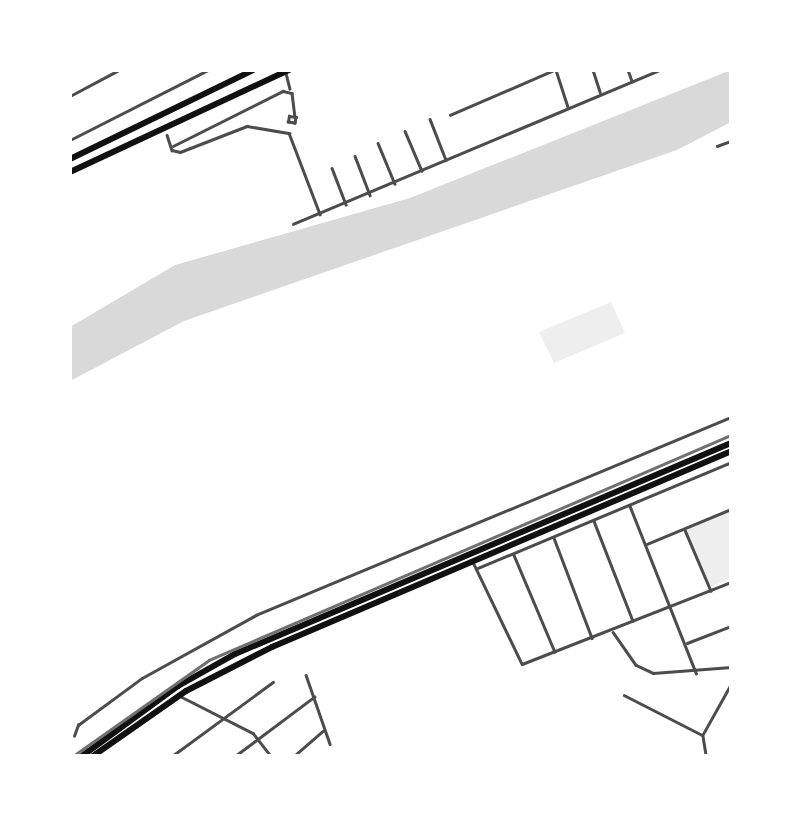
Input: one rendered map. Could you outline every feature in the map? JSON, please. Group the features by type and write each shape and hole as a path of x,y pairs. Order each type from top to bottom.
{"highway":[{"path":"70,159 252,70"},
{"path":"70,172 287,71"},
{"path":"82,756 178,686 235,654 509,546 731,447"},
{"path":"93,756 179,695 299,635 475,565 509,546"}],"street":[{"path":"70,96 120,70"},
{"path":"182,70 187,80"},
{"path":"70,140 208,70"},
{"path":"450,115 555,70 568,106"},
{"path":"593,70 600,93"},
{"path":"628,70 632,81"},
{"path":"293,224 370,196 568,106 660,70"},
{"path":"287,71 295,116"},
{"path":"172,147 290,92"},
{"path":"430,119 446,162"},
{"path":"167,135 172,147 180,152 246,126 289,132 320,215"},
{"path":"405,131 422,173"},
{"path":"717,146 731,140"},
{"path":"378,143 395,185"},
{"path":"355,156 370,196"},
{"path":"332,168 346,206"},
{"path":"74,736 78,725 142,678 256,615 730,417"},
{"path":"555,652 509,546 553,536 731,462"},
{"path":"630,504 696,673"},
{"path":"646,544 731,509"},
{"path":"594,520 634,622"},
{"path":"684,528 711,591"},
{"path":"553,536 592,638"},
{"path":"475,565 518,662 526,664 731,582"},
{"path":"686,644 731,626"},
{"path":"613,631 645,670 696,673 731,667"},
{"path":"306,676 330,744"},
{"path":"172,756 274,682"},
{"path":"706,756 702,735 731,684"},
{"path":"179,695 258,739 271,756"},
{"path":"624,695 702,735"},
{"path":"235,756 314,697"},
{"path":"294,756 326,730"}],"shaded area":[{"path":"731,70 731,122 677,150 184,321 70,381 70,327 175,265 410,198"},
{"path":"611,302 625,333 554,363 539,332"},
{"path":"731,510 731,578 711,587 686,529"}],"railway":[{"path":"73,756 209,660 731,435"}]}
